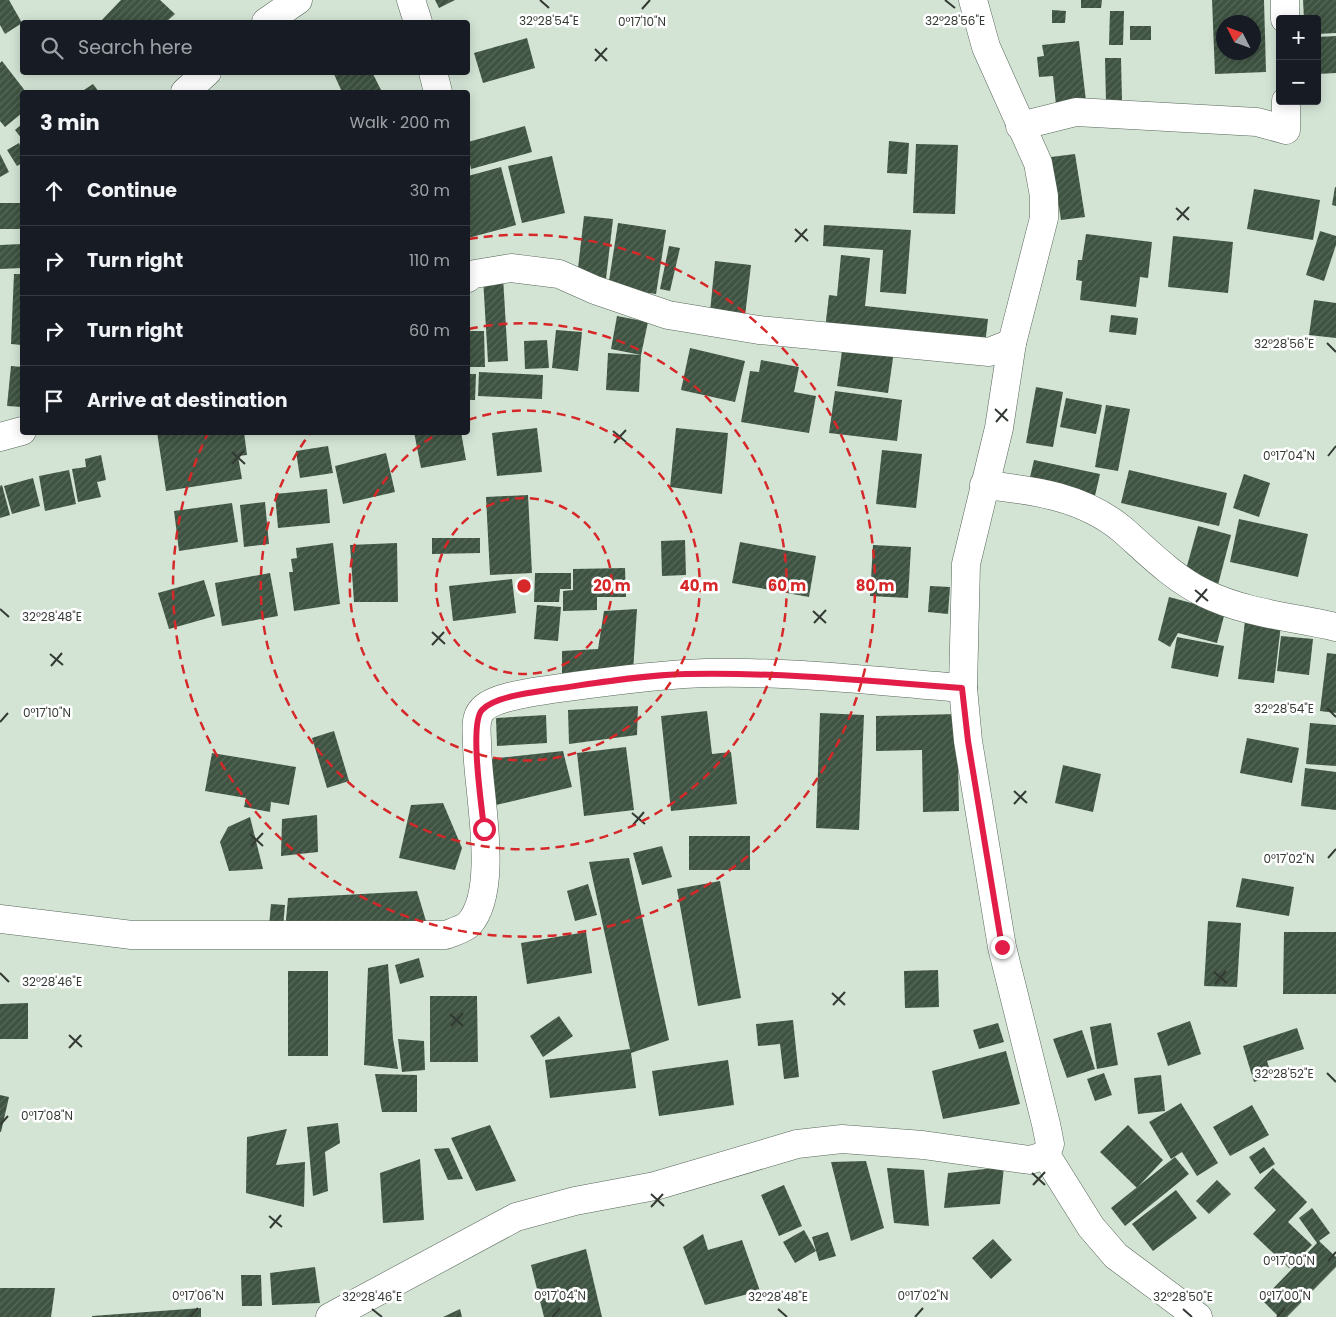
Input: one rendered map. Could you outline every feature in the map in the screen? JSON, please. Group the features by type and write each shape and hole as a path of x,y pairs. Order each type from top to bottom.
{"street":[{"path":"269,20 298,0"},
{"path":"411,0 417,20"},
{"path":"973,0 986,47 1038,163 1044,196 1044,218 1012,343 999,428 966,564 962,688 968,741 1002,947 1046,1124 1050,1144 1046,1155"},
{"path":"1285,0 1285,15"},
{"path":"187,90 204,75"},
{"path":"434,75 438,90"},
{"path":"1020,126 1076,112 1257,122 1286,130 1286,105"},
{"path":"470,275 511,268 559,274 595,290 668,315 759,330 989,352 1012,343"},
{"path":"0,437 20,432"},
{"path":"984,485 1028,489 1072,501 1097,512 1122,529 1177,578 1205,593 1241,608 1336,626"},
{"path":"0,919 132,935 446,935 468,926 477,914 482,899 484,829 477,756 477,718 482,709 496,702 527,693 684,674 770,674 962,688"},
{"path":"330,1317 516,1216 575,1201 655,1186 797,1144 842,1139 923,1145 1030,1160 1046,1155"},
{"path":"1046,1155 1091,1226 1116,1256 1198,1317"}],"building":[{"path":"0,0 9,0 20,20 20,24 5,34 0,25"},
{"path":"121,0 160,0 175,14 168,20 102,20"},
{"path":"435,0 455,0 439,8"},
{"path":"1081,0 1102,0 1101,8 1081,8"},
{"path":"1212,0 1264,0 1266,72 1215,74"},
{"path":"1303,0 1336,0 1336,33 1321,34 1321,15 1304,15"},
{"path":"1052,10 1066,11 1065,23 1052,23"},
{"path":"1110,11 1124,11 1123,45 1109,45"},
{"path":"1130,26 1151,26 1151,40 1130,40"},
{"path":"1336,36 1336,73 1321,74 1321,37"},
{"path":"527,38 535,68 483,83 474,53"},
{"path":"1079,41 1086,101 1056,105 1053,76 1039,77 1037,57 1044,56 1042,45"},
{"path":"1105,58 1121,58 1122,101 1106,102"},
{"path":"2,61 24,90 20,90 20,115 5,127 0,121 0,63"},
{"path":"334,75 374,75 381,90 341,90"},
{"path":"93,84 98,90 84,90"},
{"path":"20,126 20,136 15,130"},
{"path":"525,126 532,152 471,169 470,141"},
{"path":"889,141 909,143 907,174 887,173"},
{"path":"19,143 20,164 17,166 7,150"},
{"path":"916,144 958,145 955,214 913,213"},
{"path":"0,154 9,172 0,177"},
{"path":"1075,154 1085,217 1061,220 1051,157"},
{"path":"552,156 565,213 522,223 508,166"},
{"path":"501,167 516,225 470,237 470,175"},
{"path":"1336,187 1336,206 1332,205"},
{"path":"1254,189 1320,200 1313,240 1247,229"},
{"path":"0,203 20,203 20,229 0,229"},
{"path":"584,216 613,219 606,279 577,277"},
{"path":"618,223 666,230 656,294 608,287"},
{"path":"824,225 911,230 906,294 880,292 883,250 823,246"},
{"path":"1320,231 1336,236 1336,245 1324,281 1306,275"},
{"path":"1086,234 1152,242 1148,278 1140,277 1136,307 1080,300 1082,281 1076,280 1078,260 1082,260"},
{"path":"1173,236 1233,242 1228,293 1168,287"},
{"path":"20,244 20,268 0,269 0,245"},
{"path":"669,246 680,248 670,291 660,289"},
{"path":"841,255 870,258 865,306 988,319 985,345 825,329 829,295 837,296"},
{"path":"715,261 751,265 745,316 710,312"},
{"path":"14,274 20,274 20,345 11,344"},
{"path":"503,277 508,361 488,362 483,278"},
{"path":"1314,300 1336,303 1336,338 1309,335"},
{"path":"1111,315 1138,318 1136,335 1109,332"},
{"path":"617,316 648,322 641,355 611,349"},
{"path":"556,330 582,332 578,371 552,368"},
{"path":"470,331 484,331 485,367 470,367"},
{"path":"547,340 549,368 525,369 524,341"},
{"path":"843,344 894,351 888,393 837,386"},
{"path":"690,348 745,361 735,402 681,390"},
{"path":"608,353 641,355 639,392 606,390"},
{"path":"761,360 799,367 794,392 816,396 809,433 741,422 750,371 759,372"},
{"path":"11,366 20,367 20,407 7,406"},
{"path":"479,372 543,375 542,399 478,396"},
{"path":"470,374 476,374 475,400 470,400"},
{"path":"1036,387 1063,392 1053,447 1026,443"},
{"path":"835,391 902,400 897,441 829,433"},
{"path":"1066,398 1102,405 1096,434 1060,427"},
{"path":"1106,405 1130,409 1118,471 1095,467"},
{"path":"537,428 542,472 497,476 492,433"},
{"path":"676,428 728,433 722,494 670,487"},
{"path":"157,435 244,435 247,455 238,456 242,479 166,491"},
{"path":"415,435 462,435 466,460 421,468"},
{"path":"328,446 333,473 300,478 296,451"},
{"path":"882,450 922,454 916,508 876,504"},
{"path":"386,453 395,492 343,504 335,466"},
{"path":"101,455 106,480 97,482 101,497 78,502 72,469 86,467 85,459"},
{"path":"1034,460 1100,474 1094,500 1028,486"},
{"path":"69,470 76,504 45,511 39,476"},
{"path":"1129,470 1227,493 1219,526 1121,503"},
{"path":"1244,474 1270,483 1259,517 1233,508"},
{"path":"33,478 40,506 12,514 4,486"},
{"path":"2,485 10,515 0,518 0,486"},
{"path":"327,489 330,523 278,528 275,494"},
{"path":"528,495 532,573 490,575 486,497"},
{"path":"265,502 269,544 244,547 240,505"},
{"path":"232,503 238,542 179,551 174,511"},
{"path":"1239,519 1308,534 1298,577 1230,562"},
{"path":"1198,526 1231,535 1218,585 1184,577"},
{"path":"432,538 480,538 480,553 432,554"},
{"path":"685,540 686,575 662,576 661,541"},
{"path":"740,542 816,556 809,597 732,583"},
{"path":"333,543 340,604 294,611 289,572 293,572 291,559 297,558 296,548"},
{"path":"397,543 398,602 354,602 350,545"},
{"path":"873,545 911,547 908,598 870,596"},
{"path":"625,568 626,597 597,597 597,610 563,611 563,591 573,590 573,569"},
{"path":"270,573 278,616 222,626 215,583"},
{"path":"535,573 571,573 571,589 560,589 559,602 534,602"},
{"path":"512,579 516,613 453,621 449,586"},
{"path":"204,580 215,616 169,629 158,593"},
{"path":"930,586 950,587 948,614 928,612"},
{"path":"1169,597 1225,612 1217,643 1178,633 1170,647 1158,640"},
{"path":"537,605 561,607 558,641 534,639"},
{"path":"637,609 633,672 562,677 562,651 598,649 604,611"},
{"path":"1245,621 1281,625 1274,683 1238,679"},
{"path":"1281,636 1313,639 1309,675 1277,671"},
{"path":"1177,637 1224,646 1218,677 1171,668"},
{"path":"1327,653 1336,654 1336,713 1320,711"},
{"path":"638,706 637,735 569,744 568,710"},
{"path":"707,711 712,754 731,752 737,804 671,811 661,716"},
{"path":"820,713 864,715 859,830 816,828"},
{"path":"957,714 959,811 923,812 922,750 876,751 876,716"},
{"path":"546,715 547,743 497,746 496,718"},
{"path":"1310,723 1336,725 1336,766 1306,764"},
{"path":"334,731 349,781 327,788 312,738"},
{"path":"1247,738 1299,748 1292,783 1240,773"},
{"path":"626,747 634,810 584,816 577,753"},
{"path":"563,751 572,787 496,805 489,759"},
{"path":"212,753 296,767 289,805 271,802 270,812 244,807 246,798 205,791"},
{"path":"1063,765 1101,774 1093,812 1055,803"},
{"path":"1305,768 1336,772 1336,810 1301,806"},
{"path":"443,803 462,848 455,870 399,858 411,805"},
{"path":"317,815 318,852 281,856 282,819"},
{"path":"250,817 263,869 229,871 220,842 228,827"},
{"path":"689,836 750,836 750,870 689,870"},
{"path":"662,846 672,877 642,885 633,853"},
{"path":"629,858 669,1040 631,1053 636,1088 550,1098 545,1060 630,1049 589,862"},
{"path":"1242,878 1294,887 1289,916 1236,907"},
{"path":"720,881 741,998 698,1006 677,889"},
{"path":"588,884 597,915 575,921 567,891"},
{"path":"417,891 426,921 284,942 288,898"},
{"path":"271,904 285,905 282,938 268,937"},
{"path":"1208,921 1241,923 1237,987 1204,986"},
{"path":"586,932 592,973 527,984 521,943"},
{"path":"1284,932 1336,932 1336,994 1283,994"},
{"path":"419,958 424,977 400,984 395,965"},
{"path":"388,964 393,1039 398,1069 364,1065 368,968"},
{"path":"938,970 939,1007 905,1008 904,971"},
{"path":"288,971 328,971 328,1056 288,1056"},
{"path":"430,996 477,996 478,1062 430,1062"},
{"path":"28,1003 28,1039 0,1039 0,1004"},
{"path":"559,1016 573,1036 543,1057 530,1036"},
{"path":"793,1020 799,1077 784,1079 780,1044 758,1046 756,1024"},
{"path":"1190,1021 1201,1054 1168,1066 1157,1033"},
{"path":"998,1023 1004,1042 979,1049 973,1030"},
{"path":"1111,1023 1118,1065 1097,1069 1090,1027"},
{"path":"1297,1028 1304,1049 1267,1061 1272,1076 1254,1082 1243,1046"},
{"path":"1082,1030 1095,1069 1067,1078 1053,1039"},
{"path":"398,1039 424,1041 425,1070 402,1072"},
{"path":"1006,1051 1020,1104 943,1119 932,1071"},
{"path":"728,1060 734,1105 659,1116 652,1071"},
{"path":"1104,1073 1112,1095 1095,1101 1087,1079"},
{"path":"375,1074 417,1075 417,1112 382,1112"},
{"path":"1161,1075 1165,1111 1138,1114 1134,1078"},
{"path":"0,1095 9,1097 1,1132 0,1132"},
{"path":"1181,1103 1218,1163 1197,1176 1182,1152 1171,1159 1149,1122"},
{"path":"1252,1105 1269,1135 1230,1156 1213,1127"},
{"path":"338,1123 340,1143 325,1152 328,1191 313,1196 307,1127"},
{"path":"490,1125 516,1181 476,1191 451,1138"},
{"path":"1128,1125 1163,1160 1137,1188 1100,1152"},
{"path":"287,1129 276,1165 305,1162 304,1207 246,1193 247,1137"},
{"path":"1264,1147 1275,1164 1260,1174 1249,1157"},
{"path":"449,1148 463,1179 448,1180 434,1149"},
{"path":"1175,1157 1189,1174 1125,1226 1111,1208"},
{"path":"420,1159 424,1220 383,1223 380,1173"},
{"path":"866,1161 884,1228 851,1241 831,1162"},
{"path":"1004,1167 1000,1204 944,1208 948,1173"},
{"path":"887,1168 924,1170 929,1226 894,1223"},
{"path":"1273,1168 1307,1202 1288,1222 1312,1245 1289,1268 1253,1234 1276,1210 1254,1188"},
{"path":"1217,1180 1231,1194 1209,1214 1196,1201"},
{"path":"784,1185 802,1226 779,1236 761,1195"},
{"path":"1176,1190 1197,1218 1153,1251 1132,1224"},
{"path":"1312,1208 1330,1233 1319,1241 1336,1257 1336,1267 1287,1317 1279,1317 1262,1300 1317,1243 1299,1218"},
{"path":"804,1230 816,1251 795,1263 783,1242"},
{"path":"828,1232 836,1256 819,1261 812,1237"},
{"path":"703,1234 708,1250 742,1240 760,1291 705,1305 683,1247"},
{"path":"993,1239 1012,1260 991,1279 972,1258"},
{"path":"586,1249 602,1317 544,1317 531,1265"},
{"path":"315,1267 320,1303 272,1305 270,1273"},
{"path":"241,1275 261,1275 262,1306 242,1306"},
{"path":"0,1288 55,1288 51,1317 0,1317"},
{"path":"201,1308 201,1317 92,1317 92,1316"},
{"path":"460,1309 462,1317 443,1317"}],"route":[{"path":"484,829 477,756 477,718 482,709 496,702 527,693 684,674 770,674 962,688 968,741 1002,947"}]}
